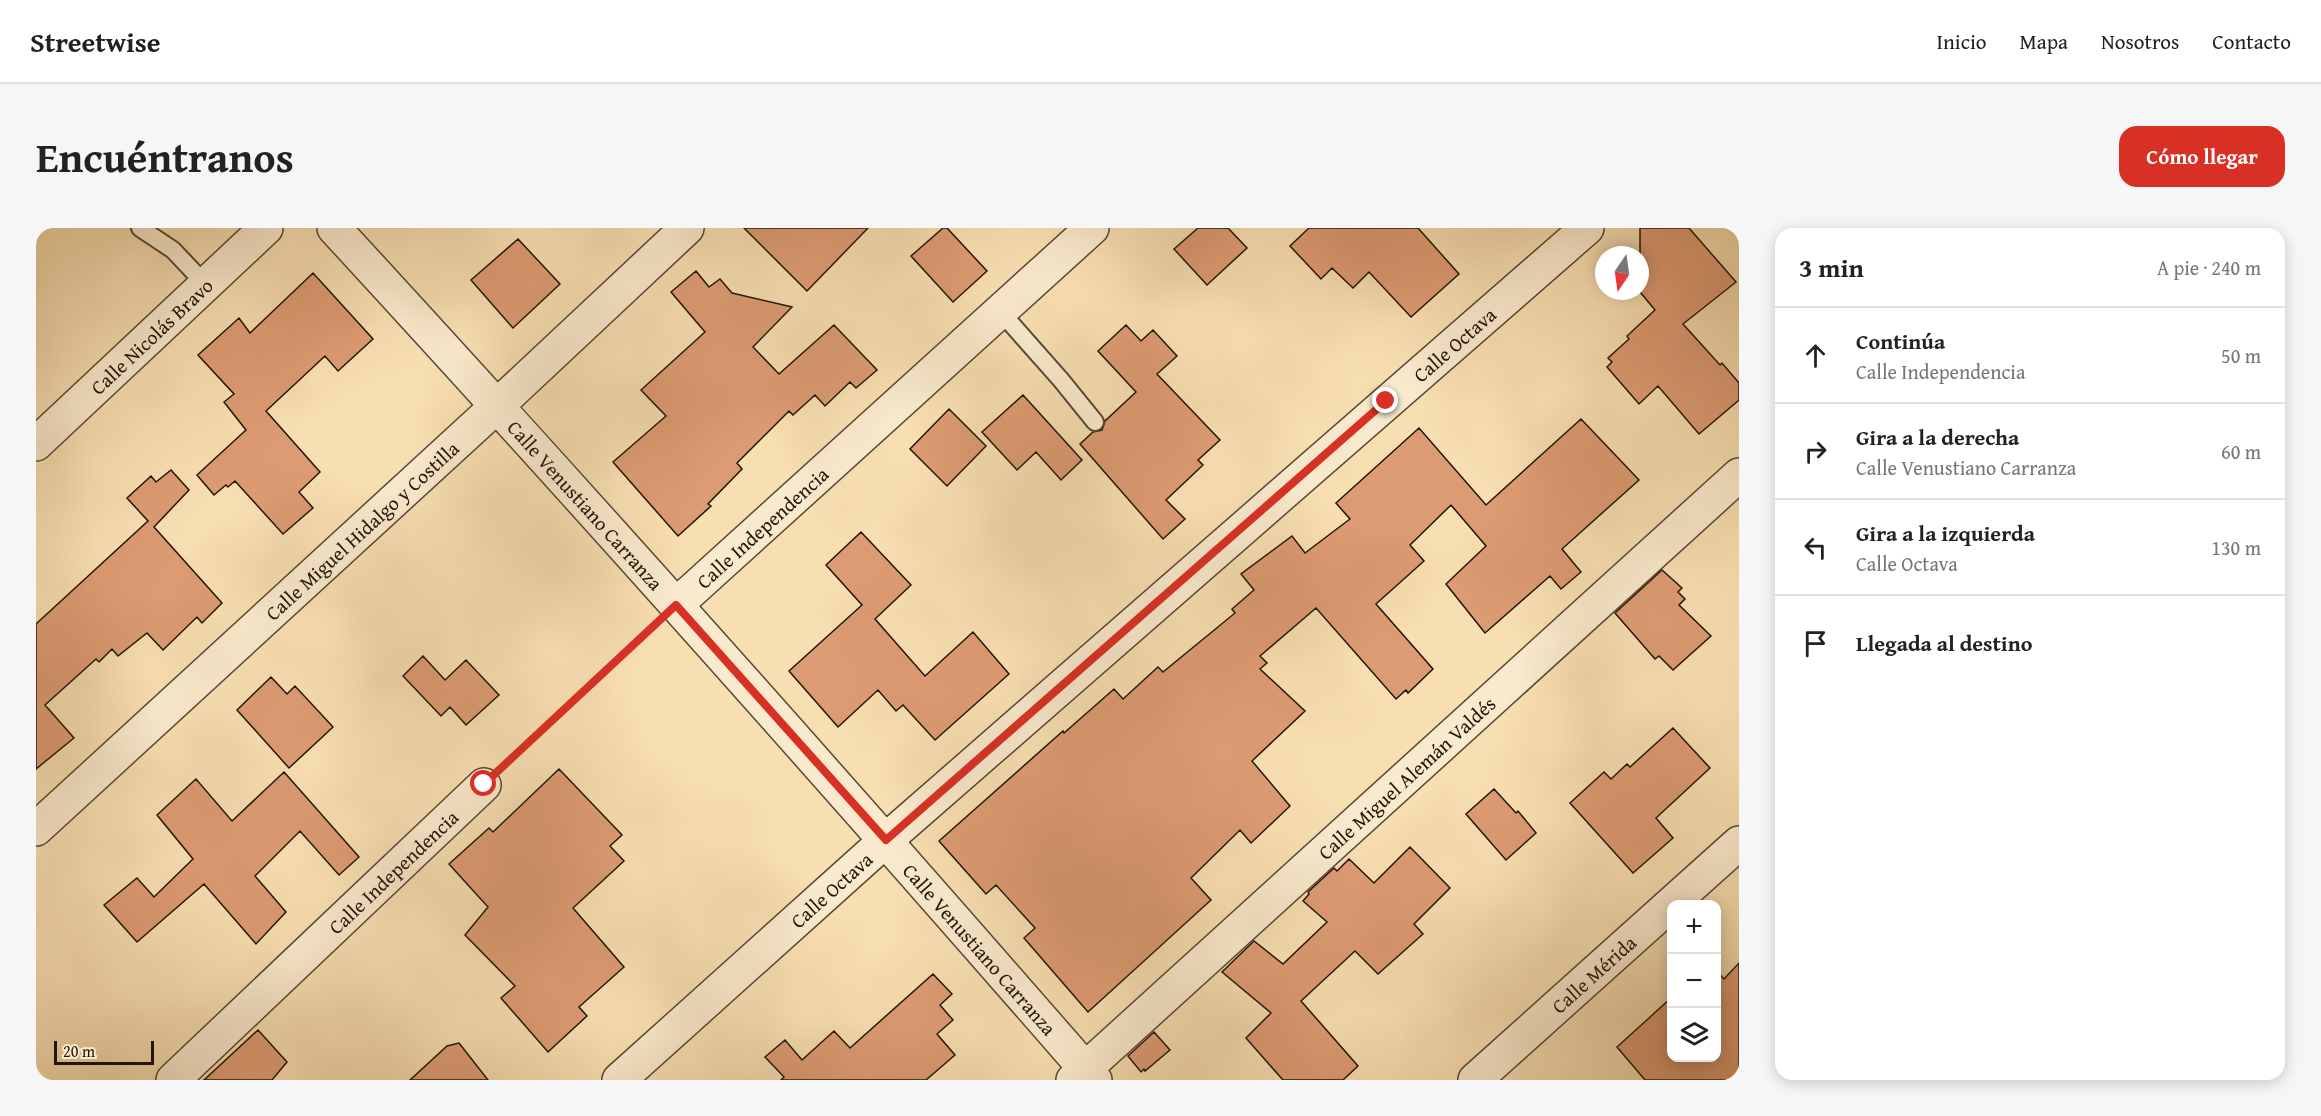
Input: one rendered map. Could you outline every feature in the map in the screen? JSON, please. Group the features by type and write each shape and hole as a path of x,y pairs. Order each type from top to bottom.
{"street":[{"name":"Calle Nicolás Bravo","path":"36,444 266,228"},
{"name":"Calle Venustiano Carranza","path":"334,228 498,405 886,840 1085,1076"},
{"name":"Calle Miguel Hidalgo y Costilla","path":"36,829 498,405 687,228"},
{"name":"Calle Independencia","path":"676,605 1092,228"},
{"name":"Calle Octava","path":"620,1080 886,840 1587,228"},
{"name":"Calle Miguel Alemán Valdés","path":"1085,1076 1739,475"},
{"name":"Calle Independencia","path":"173,1080 484,784"},
{"name":"Calle Mérida","path":"1475,1080 1739,843"}],"lane":[{"path":"140,228 173,250 206,285"},
{"path":"1000,312 1062,380 1095,423"}],"path":[{"path":"484,784 676,605"}],"building":[{"path":"744,228 868,228 807,291"},
{"path":"943,228 947,228 987,271 953,302 911,256"},
{"path":"1198,228 1228,228 1247,248 1207,285 1174,249"},
{"path":"1309,228 1418,228 1459,274 1411,317 1369,272 1353,288 1332,268 1321,279 1290,246"},
{"path":"1640,228 1689,228 1736,282 1683,324 1739,383 1739,400 1699,434 1658,386 1639,404 1607,367 1612,362 1608,358 1629,339 1627,336 1655,310 1647,300 1649,300 1649,246 1640,246"},
{"path":"518,239 560,284 513,328 471,280"},
{"path":"696,271 709,287 720,279 732,293 792,307 753,347 779,374 834,325 877,370 856,388 850,382 825,406 815,395 793,415 789,411 737,463 742,469 708,504 711,506 678,536 613,462 666,416 641,390 705,332 671,292"},
{"path":"313,273 373,339 338,371 325,356 266,411 320,472 299,492 313,508 283,534 235,481 214,495 197,475 246,430 224,402 234,394 198,355 239,318 250,333"},
{"path":"1126,325 1141,341 1153,330 1177,356 1157,374 1220,440 1198,460 1203,465 1166,500 1185,519 1163,539 1080,444 1093,432 1102,430 1105,421 1136,392 1098,351"},
{"path":"1023,395 1082,460 1061,480 1036,452 1017,470 982,432"},
{"path":"949,409 986,446 947,486 910,449"},
{"path":"1581,419 1639,480 1562,549 1581,572 1561,589 1550,576 1485,633 1446,584 1486,546 1451,505 1410,545 1424,561 1376,604 1433,669 1408,693 1406,690 1396,699 1316,608 1260,656 1267,663 1260,669 1305,711 1252,761 1290,806 1251,843 1240,830 1191,878 1211,900 1088,1012 1024,938 1035,928 996,885 986,894 939,841 1114,689 1123,699 1158,667 1163,672 1235,613 1232,609 1254,590 1241,574 1292,536 1305,553 1350,519 1336,503 1419,428 1486,505"},
{"path":"171,470 189,490 154,527 222,603 202,623 197,617 163,650 147,633 118,656 112,649 99,662 96,659 45,705 74,738 36,769 36,624 148,521 127,498 151,476 156,482"},
{"path":"861,532 911,585 875,619 925,676 973,632 1009,674 935,740 903,705 896,711 878,690 838,727 789,671 862,605 826,565"},
{"path":"1662,570 1682,588 1678,592 1685,599 1679,605 1711,636 1673,670 1659,656 1655,659 1615,613"},
{"path":"423,656 445,680 466,660 499,695 466,725 450,707 441,716 403,676"},
{"path":"271,677 287,694 295,686 333,727 289,768 237,710"},
{"path":"1673,728 1710,768 1656,818 1673,838 1633,873 1570,803 1604,772 1611,779 1627,764 1630,767"},
{"path":"559,769 622,835 610,846 624,861 573,908 624,967 579,1007 587,1016 548,1052 501,998 515,986 465,935 488,907 449,864 489,828 493,832"},
{"path":"284,772 359,857 339,875 300,831 255,876 286,912 256,944 204,884 137,942 104,905 137,878 154,897 193,859 157,815 196,779 232,821"},
{"path":"1494,789 1516,813 1518,811 1536,833 1506,860 1466,814"},
{"path":"1410,847 1450,888 1414,924 1423,934 1378,974 1355,951 1301,1001 1358,1066 1343,1080 1283,1080 1246,1038 1271,1013 1222,972 1254,941 1283,964 1327,922 1303,901 1309,894 1308,892 1334,868 1337,871 1349,859 1374,883"},
{"path":"1739,963 1739,1080 1645,1080 1617,1047 1667,1002 1667,1062 1721,1062 1721,976 1724,979"},
{"path":"933,974 952,994 940,1005 953,1020 937,1034 955,1055 926,1080 781,1080 784,1077 765,1057 785,1040 802,1060 834,1031 850,1048"},
{"path":"258,1030 287,1062 272,1080 204,1080"},
{"path":"1154,1032 1170,1050 1141,1072 1128,1056"},
{"path":"459,1043 488,1080 410,1080 447,1046"}],"route":[{"path":"484,784 676,605 886,840 1386,401"}]}
